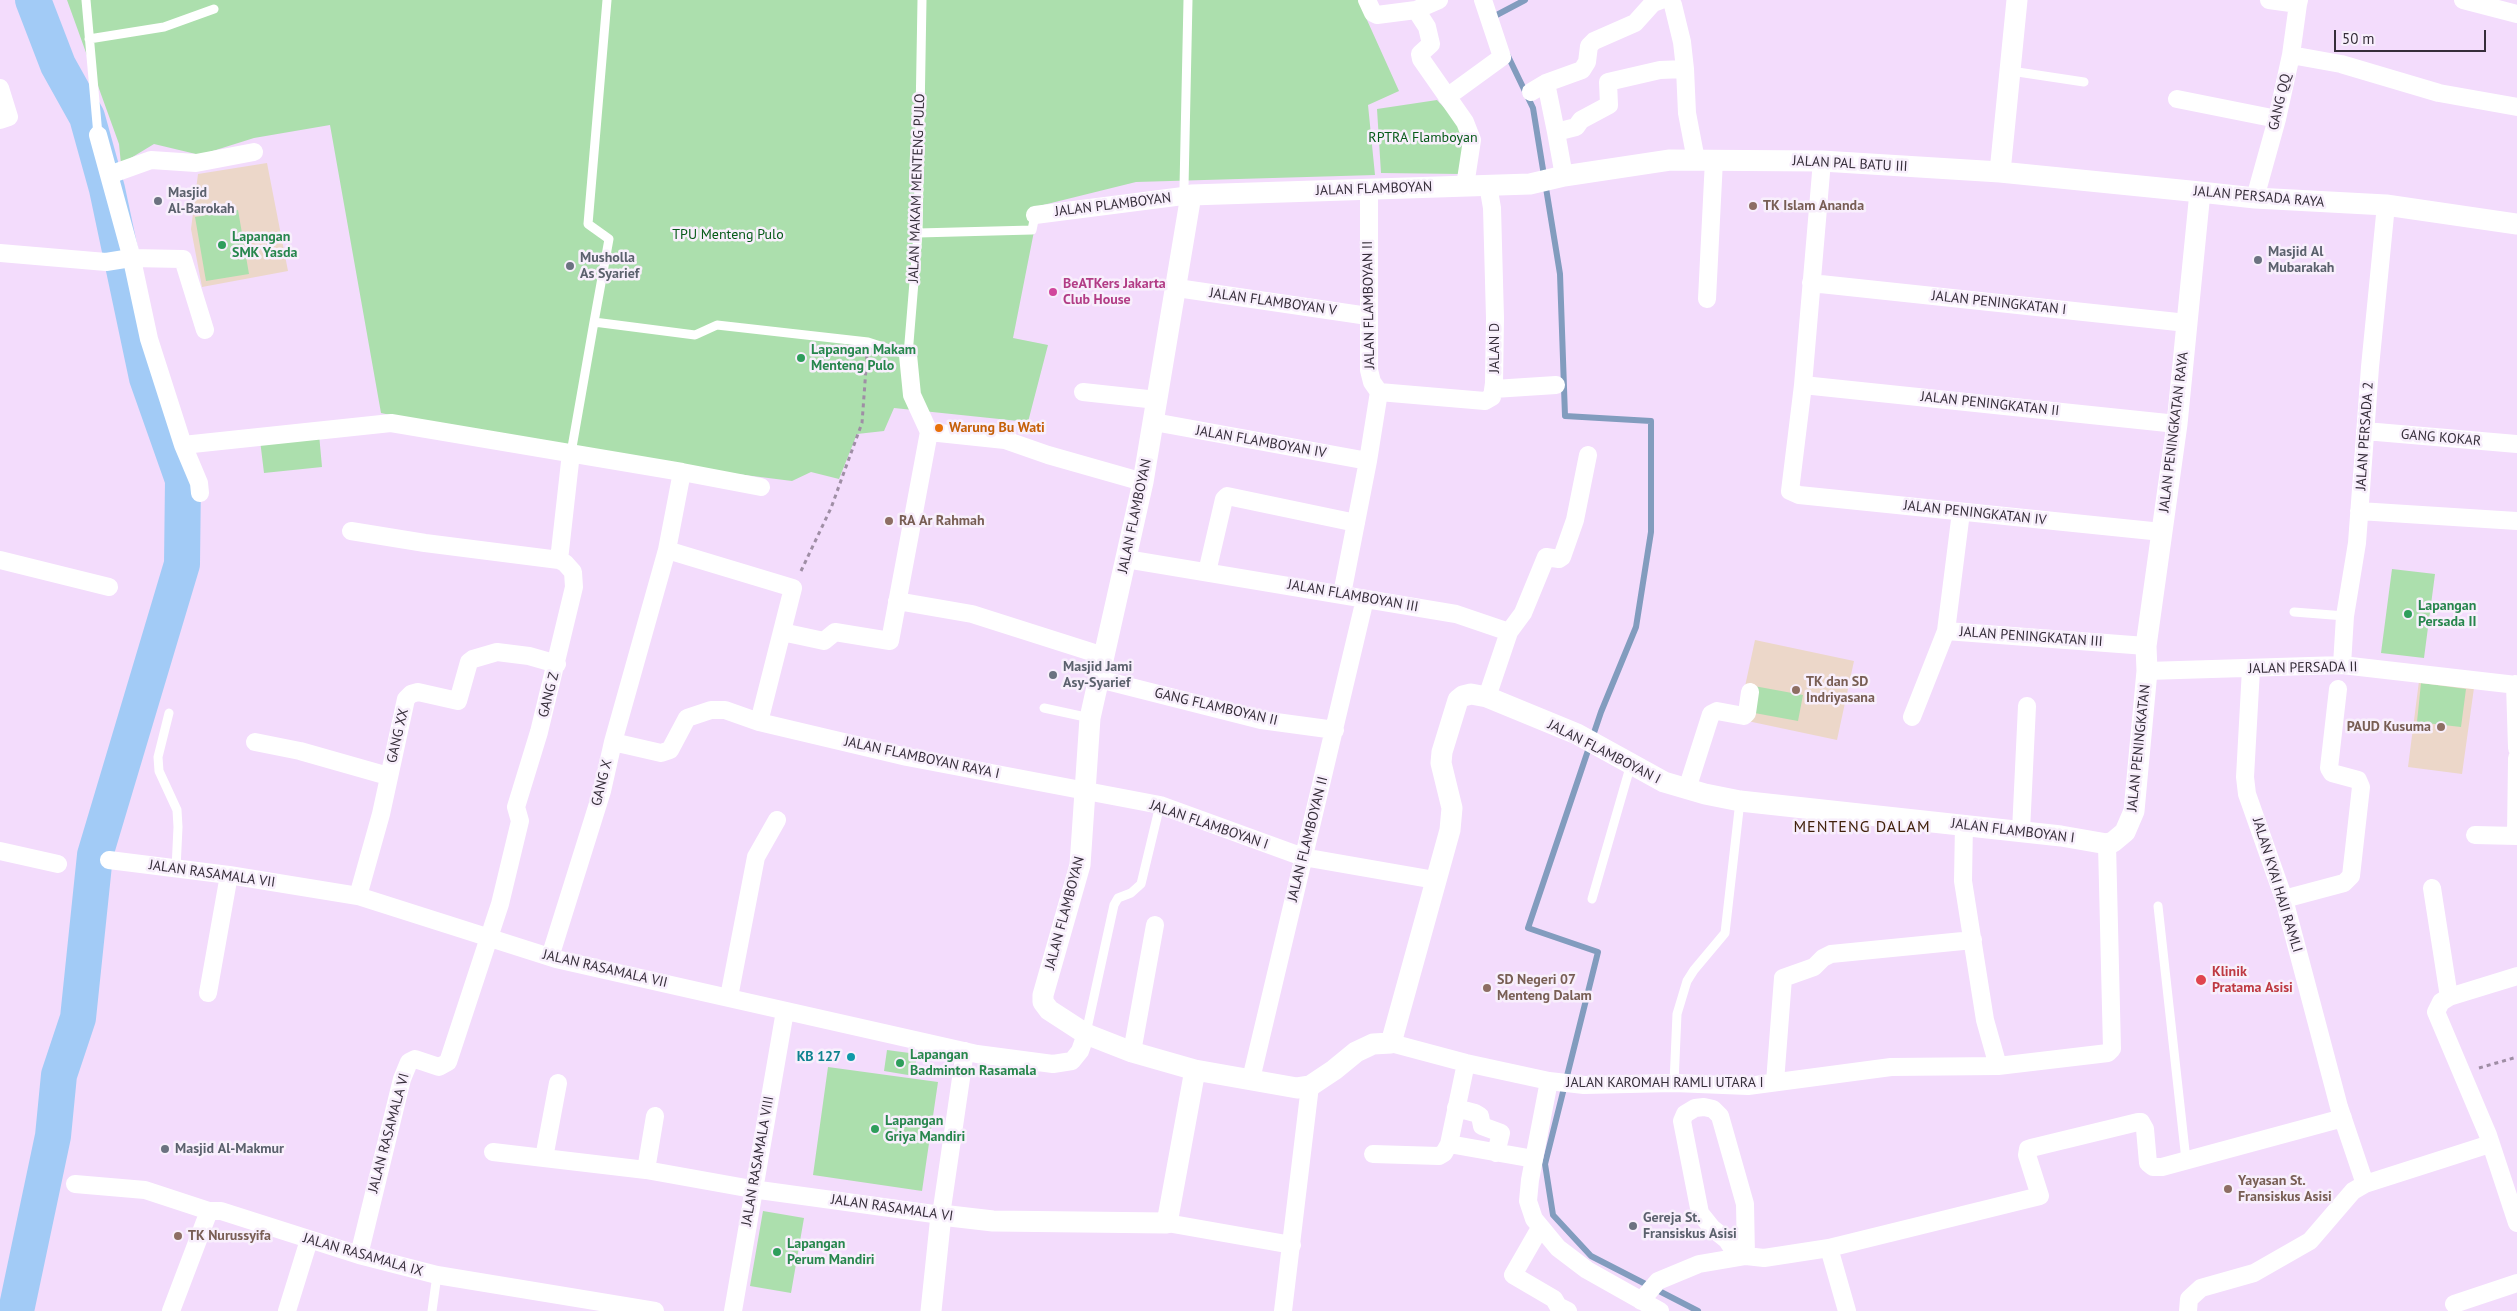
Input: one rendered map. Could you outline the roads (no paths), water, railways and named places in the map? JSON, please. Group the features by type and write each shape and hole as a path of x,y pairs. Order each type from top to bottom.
{"street":[{"path":"1367,0 1373,14 1416,10 1439,0"},
{"path":"1447,97 1502,57 1483,0"},
{"path":"1558,177 1556,132 1539,87 1582,70 1587,62 1589,46 1594,41 1635,23 1653,3 1661,0"},
{"path":"1670,0 1673,5 1682,42 1687,113 1705,160 1711,250 1707,299"},
{"path":"2000,172 2017,0"},
{"path":"2269,0 2299,2"},
{"path":"2463,0 2517,14"},
{"name":"GANG QQ","path":"2255,198 2277,119 2291,56 2299,2"},
{"path":"1416,10 1427,27 1431,44 1420,54 1421,59 1465,122 1472,140 1465,186"},
{"path":"2291,56 2341,64 2440,93 2517,107"},
{"path":"1556,132 1576,127 1581,120 1609,106 1608,82 1660,70 1685,69"},
{"path":"0,88 9,117 0,120"},
{"path":"2177,98 2277,119"},
{"path":"98,135 148,339 183,445 200,483 200,493"},
{"path":"109,175 151,160 196,163 254,152"},
{"name":"JALAN PAL BATU III","path":"1530,184 1558,177 1670,160 1822,161 2000,172"},
{"path":"1803,385 1822,161"},
{"name":"JALAN PERSADA RAYA","path":"2000,172 2255,198 2386,206 2517,224"},
{"name":"JALAN FLAMBOYAN","path":"1194,1070 1132,1052 1086,1034 1049,1010 1043,1002 1043,995 1080,865 1090,718 1143,482 1177,288 1191,194 1530,184"},
{"name":"JALAN D","path":"1379,392 1485,401 1492,397 1494,389 1494,300 1492,208 1488,185"},
{"name":"JALAN FLAMBOYAN II","path":"1369,189 1369,370 1372,382 1379,392"},
{"name":"JALAN PENINGKATAN RAYA","path":"2147,671 2146,646 2177,424 2200,192"},
{"name":"JALAN PLAMBOYAN","path":"1035,214 1191,194"},
{"name":"JALAN PERSADA 2","path":"2342,665 2345,616 2357,543 2365,431 2386,206"},
{"path":"0,253 106,262 129,259 183,260 205,330"},
{"name":"JALAN PENINGKATAN I","path":"1811,283 2187,323"},
{"name":"JALAN FLAMBOYAN V","path":"1177,288 1368,316"},
{"name":"JALAN MAKAM MENTENG PULO","path":"908,355 912,396 929,432"},
{"path":"1494,389 1556,385"},
{"name":"JALAN PENINGKATAN II","path":"1803,385 2177,424"},
{"name":"JALAN PENINGKATAN IV","path":"1803,385 1790,490 1799,495 2162,532"},
{"path":"1084,392 1157,400"},
{"path":"1342,594 1368,461 1379,392"},
{"name":"JALAN FLAMBOYAN IV","path":"1154,422 1368,461"},
{"path":"183,445 391,423 761,487"},
{"name":"GANG KOKAR","path":"2365,431 2517,444"},
{"path":"782,632 824,641 835,632 890,641 929,432 1005,440 1048,455 1143,482"},
{"path":"351,531 425,543 558,560 571,453"},
{"path":"1487,697 1509,632 1523,613 1546,556 1562,558 1575,520 1588,455"},
{"path":"613,742 667,550 682,472"},
{"path":"1207,572 1224,499 1228,496 1356,523"},
{"path":"2359,511 2517,521"},
{"name":"JALAN PENINGKATAN III","path":"1961,512 1946,630 2146,646"},
{"path":"667,550 793,588 759,722"},
{"name":"JALAN FLAMBOYAN III","path":"1126,559 1456,614 1509,632"},
{"path":"0,560 109,587"},
{"name":"GANG Z","path":"490,939 520,821 516,807 540,732 575,580 568,566 558,560"},
{"name":"JALAN FLAMBOYAN II","path":"1251,1079 1366,599"},
{"path":"896,602 972,614 1104,656"},
{"path":"1912,716 1946,630"},
{"name":"GANG XX","path":"358,896 381,814 406,699 411,694 418,692 458,701 469,662 472,659 497,652 529,656 557,664"},
{"name":"JALAN PERSADA II","path":"2147,671 2342,665 2516,684"},
{"name":"JALAN KYAI HAJI RAMLI","path":"2251,668 2246,785 2284,899 2343,1118 2365,1184"},
{"name":"JALAN PENINGKATAN","path":"2107,844 2125,832 2134,811 2147,671"},
{"name":"GANG FLAMBOYAN II","path":"1099,679 1261,720 1335,730"},
{"path":"2516,684 2517,748"},
{"path":"2284,899 2344,883 2351,876 2361,787 2358,780 2332,773 2330,768 2338,689"},
{"path":"1687,789 1711,714 1717,711 1744,716 1747,713 1750,692"},
{"name":"JALAN FLAMBOYAN I","path":"1391,1043 1450,830 1452,808 1441,763 1442,752 1458,700 1462,696 1471,694 1487,697 1585,740 1664,782 1687,789 1740,801 1964,824 2107,844"},
{"path":"2021,831 2027,706"},
{"name":"GANG X","path":"550,957 602,791 613,742 661,753 670,750 685,720 711,710 725,710 759,722"},
{"name":"JALAN FLAMBOYAN RAYA I","path":"759,722 908,757 1085,792"},
{"path":"255,742 300,751 388,776"},
{"path":"2475,836 2517,836 2517,758"},
{"name":"JALAN FLAMBOYAN I","path":"1085,792 1160,805 1303,857 1435,880"},
{"path":"729,997 756,857 777,820"},
{"path":"1964,824 1962,881 1985,1020 1998,1066"},
{"name":"JALAN KAROMAH RAMLI UTARA I","path":"1554,1082 1584,1085 1674,1083 1748,1086 1891,1068 1998,1066 2108,1053 2112,1051 2107,844"},
{"path":"0,850 58,864"},
{"name":"JALAN RASAMALA VII","path":"109,860 229,875 358,896 550,957 965,1051 1053,1064 1072,1061 1080,1051 1086,1034"},
{"path":"208,993 229,875"},
{"path":"2432,888 2449,997"},
{"path":"1132,1052 1156,925"},
{"name":"JALAN RASAMALA VI","path":"359,1255 385,1140 402,1079 409,1062 414,1059 439,1067 448,1062 490,939"},
{"path":"1775,1082 1782,978 1814,967 1823,958 1831,954 1973,940"},
{"path":"2517,976 2449,997 2441,1002 2436,1012 2490,1144 2517,1223"},
{"name":"JALAN RASAMALA VIII","path":"733,1311 752,1188 784,1011"},
{"path":"1167,1223 1194,1070 1297,1088 1310,1086 1356,1052 1373,1044 1391,1043 1466,1063 1554,1082 1534,1159 1528,1201 1529,1210 1540,1228 1558,1248 1587,1270 1660,1311"},
{"path":"930,1311 941,1215 965,1051"},
{"path":"1373,1154 1439,1156 1444,1153 1449,1144 1466,1063"},
{"path":"544,1158 558,1083"},
{"path":"1283,1311 1310,1086"},
{"path":"1456,1108 1475,1113 1480,1116 1482,1126 1500,1132 1501,1136 1496,1153"},
{"path":"1695,1108 1713,1109 1720,1116 1745,1204 1742,1256 1712,1228 1700,1213 1682,1121 1685,1114 1695,1108"},
{"path":"646,1170 655,1116"},
{"path":"1640,1301 1658,1281 1699,1264 1742,1256 1764,1258 1829,1248 2040,1196 2027,1155 2028,1149 2134,1121 2144,1125 2148,1162 2153,1167 2162,1167 2343,1118"},
{"path":"1449,1144 1534,1159"},
{"path":"2188,1311 2189,1299 2201,1288 2254,1273 2310,1241 2353,1191 2365,1184 2490,1144"},
{"name":"JALAN RASAMALA VI","path":"493,1152 646,1170 752,1188 941,1215 993,1221 1167,1223 1292,1245"},
{"name":"JALAN RASAMALA IX","path":"75,1184 145,1190 209,1211 221,1211 309,1240 437,1276 655,1311"},
{"path":"171,1311 209,1211"},
{"path":"1540,1228 1513,1275 1554,1299 1558,1306 1568,1311"},
{"path":"287,1311 309,1240"},
{"path":"1829,1248 1847,1311"},
{"path":"2454,1304 2517,1283"}],"lane":[{"path":"86,0 98,135"},
{"path":"571,453 609,238 588,224 607,0"},
{"name":"JALAN MAKAM MENTENG PULO","path":"908,355 918,233 922,0"},
{"path":"1188,0 1184,187 1191,194"},
{"path":"90,39 164,27 214,9"},
{"path":"2011,71 2084,82"},
{"path":"918,233 1032,230 1035,214"},
{"path":"594,322 695,336 717,325 868,342 908,355"},
{"path":"2294,612 2345,616"},
{"path":"1044,708 1090,718"},
{"path":"169,713 158,757 159,771 177,810 176,869"},
{"path":"1592,899 1631,764"},
{"path":"1674,1083 1677,1014 1687,981 1726,933 1740,801"},
{"path":"1086,1034 1114,904 1118,898 1137,890 1141,884 1160,805"},
{"path":"2158,906 2186,1160"},
{"path":"432,1311 437,1276"}],"waterway":[{"path":"16,1311 53,1136 59,1075 78,1018 95,855 182,564 183,480 147,378 107,189 87,117 58,65 33,0"},
{"path":"1491,18 1525,0"},
{"path":"1507,54 1533,108 1560,274 1565,416 1651,421 1651,532 1636,627 1601,712 1528,928 1598,952 1545,1164 1553,1215 1591,1256 1698,1311"}],"place":[{"name":"Masjid Al-Barokah","path":"158,201"},
{"name":"TK Islam Ananda","path":"1753,206"},
{"name":"Lapangan SMK Yasda","path":"222,245"},
{"name":"Masjid Al Mubarakah","path":"2258,260"},
{"name":"Musholla As Syarief","path":"570,266"},
{"name":"BeATKers Jakarta Club House","path":"1053,292"},
{"name":"Lapangan Makam Menteng Pulo","path":"801,358"},
{"name":"Warung Bu Wati","path":"939,428"},
{"name":"RA Ar Rahmah","path":"889,521"},
{"name":"Lapangan Persada II","path":"2408,614"},
{"name":"Masjid Jami Asy-Syarief","path":"1053,675"},
{"name":"TK dan SD Indriyasana","path":"1796,690"},
{"name":"PAUD Kusuma","path":"2441,727"},
{"name":"Klinik Pratama Asisi","path":"2201,980"},
{"name":"SD Negeri 07 Menteng Dalam","path":"1487,988"},
{"name":"KB 127","path":"851,1057"},
{"name":"Lapangan Badminton Rasamala","path":"900,1063"},
{"name":"Lapangan Griya Mandiri","path":"875,1129"},
{"name":"Masjid Al-Makmur","path":"165,1149"},
{"name":"Yayasan St. Fransiskus Asisi","path":"2228,1189"},
{"name":"Gereja St. Fransiskus Asisi","path":"1633,1226"},
{"name":"TK Nurussyifa","path":"178,1236"},
{"name":"Lapangan Perum Mandiri","path":"777,1252"}],"district":[{"name":"MENTENG DALAM","path":"1862,827"}],"park label":[{"name":"RPTRA Flamboyan","path":"1423,138"},
{"name":"TPU Menteng Pulo","path":"728,235"}]}
